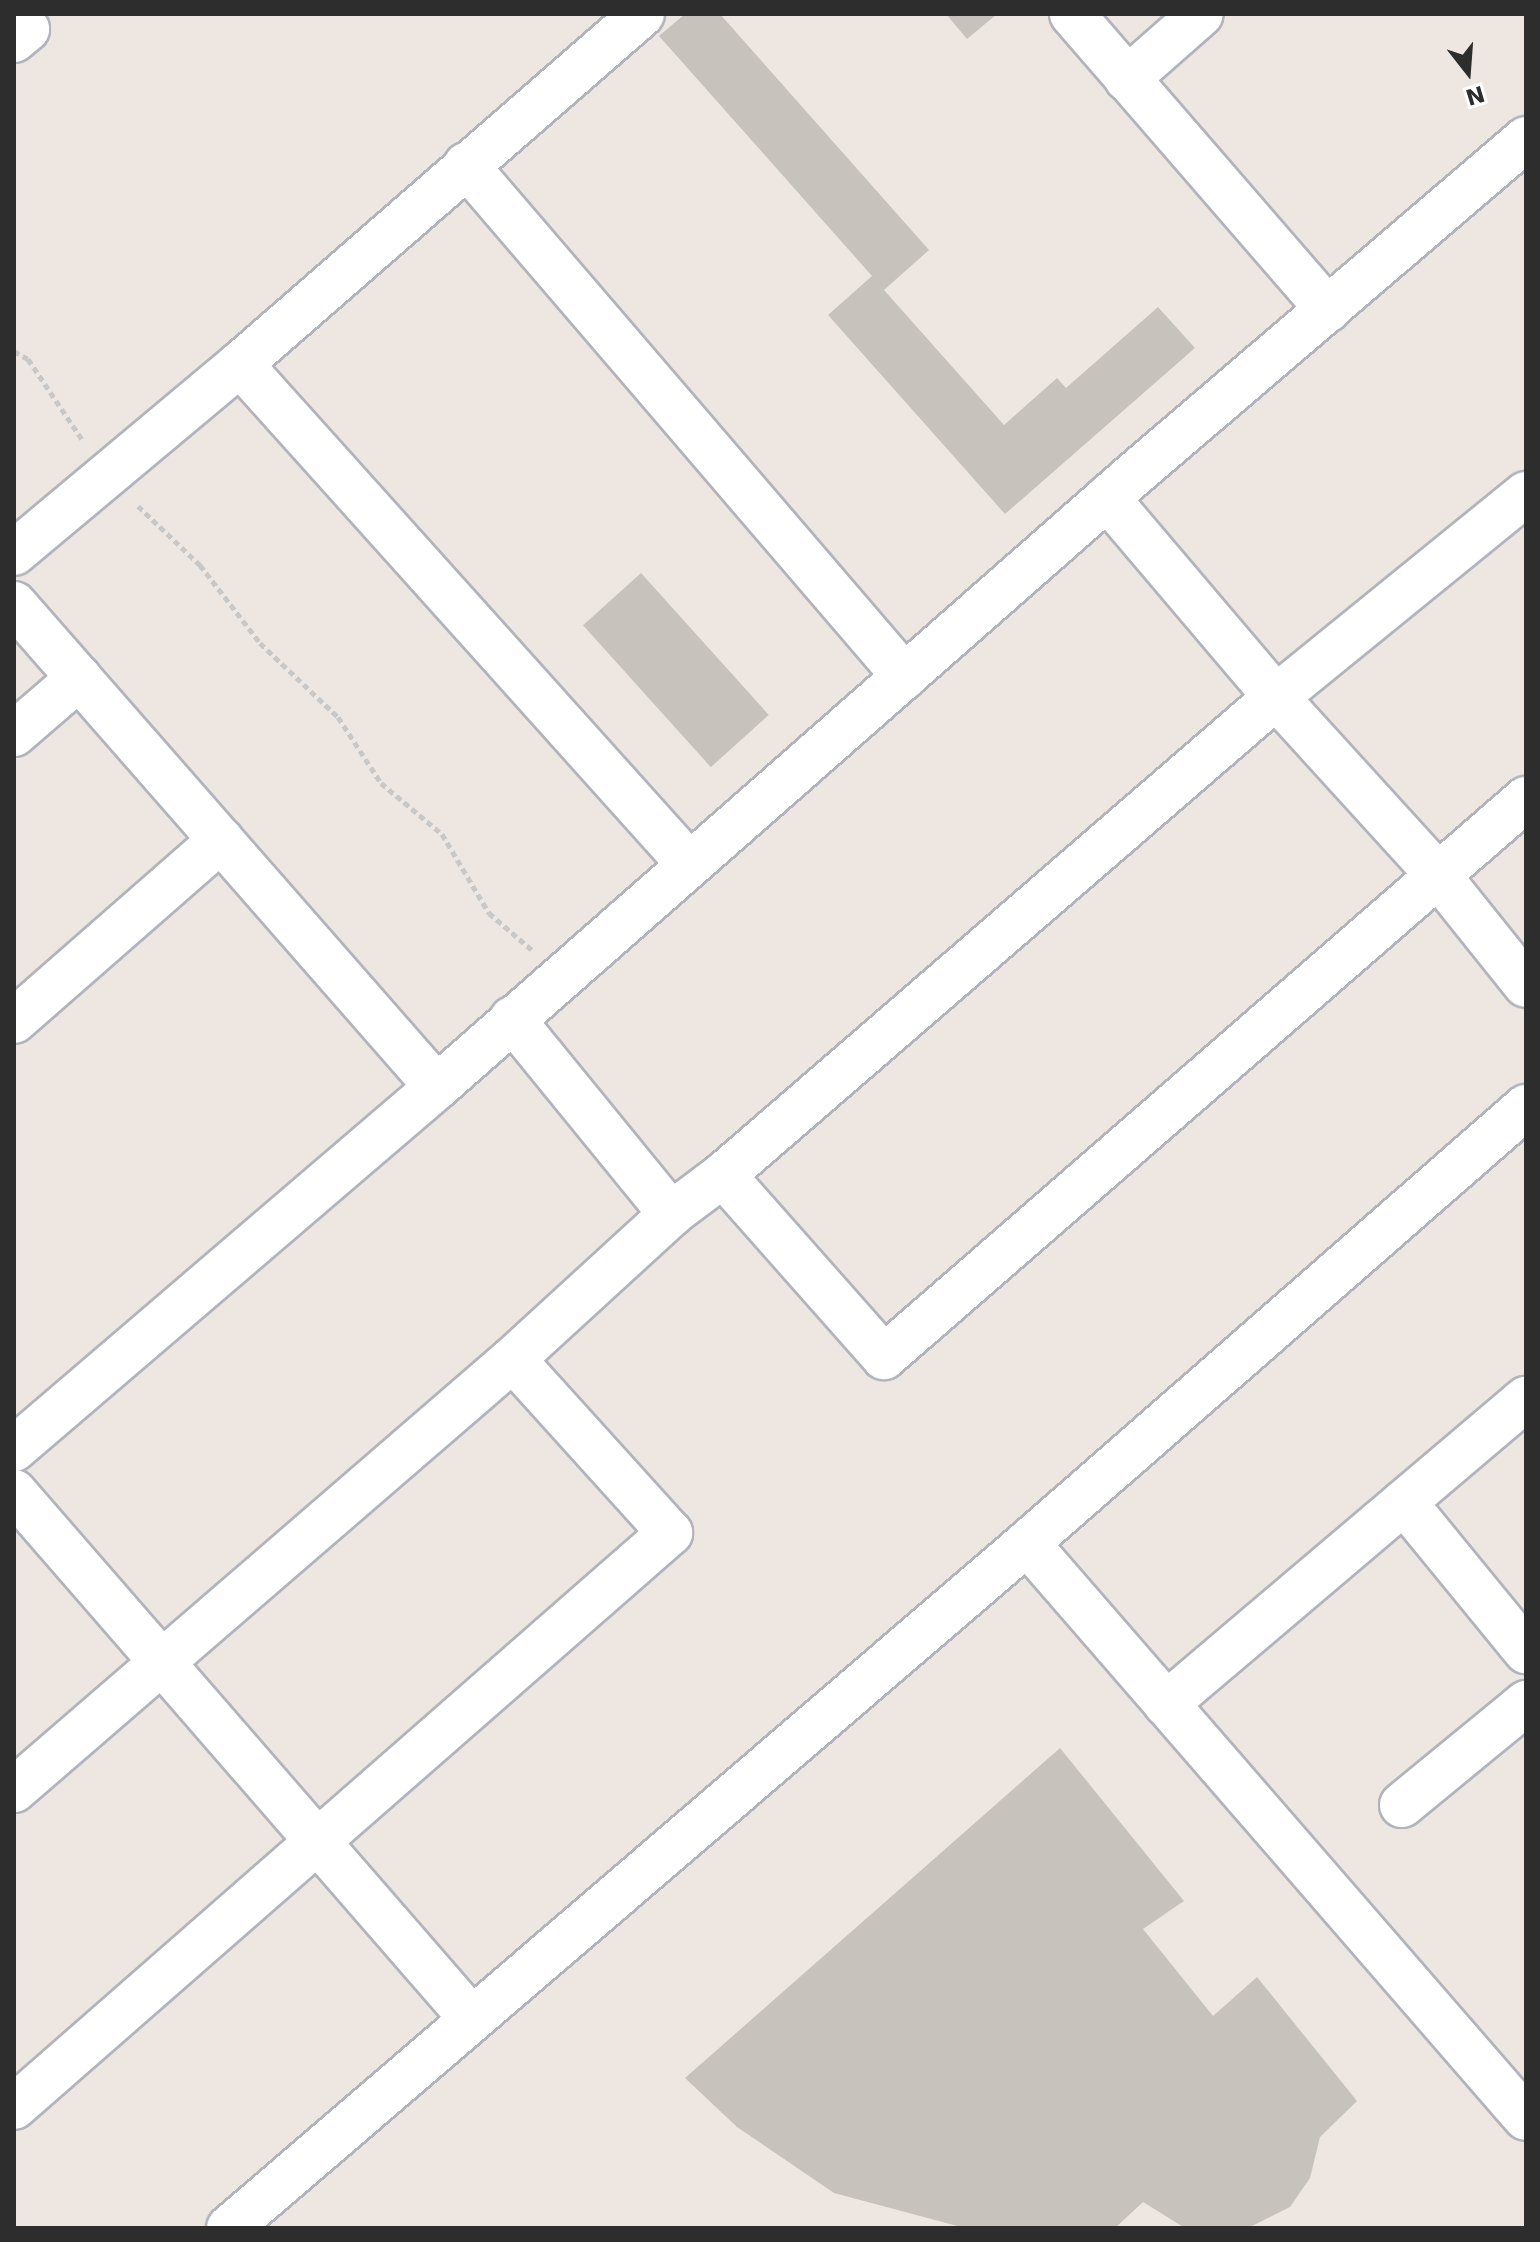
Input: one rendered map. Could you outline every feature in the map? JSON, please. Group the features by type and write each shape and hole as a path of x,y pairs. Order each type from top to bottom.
{"street":[{"path":"14,40 27,29 15,14"},
{"path":"1072,14 1328,310"},
{"path":"1127,79 1201,14"},
{"path":"14,553 240,364 466,165 616,22"},
{"path":"14,1449 437,1087 1107,498 1526,139"},
{"path":"466,165 905,677"},
{"path":"240,364 690,865"},
{"path":"14,1790 513,1359 671,1214 723,1175 1276,697 1526,494"},
{"path":"1107,498 1276,697 1437,874 1526,985"},
{"path":"14,604 437,1087"},
{"path":"14,734 79,678"},
{"path":"723,1175 884,1357 1526,799"},
{"path":"14,1021 221,840"},
{"path":"526,1007 671,1214"},
{"path":"229,2228 1027,1543 1526,1107"},
{"path":"14,2107 321,1842 670,1533 513,1359"},
{"path":"1166,1704 1526,1399"},
{"path":"14,1492 471,2018"},
{"path":"1404,1502 1526,1651"},
{"path":"1027,1543 1526,2118"},
{"path":"1402,1805 1526,1703"}],"path":[{"path":"14,351 28,359 108,477 200,565 260,643 338,717 381,783 442,834 489,913 540,957 521,975 526,1007"}],"building":[{"path":"685,14 720,14 929,250 884,290 1004,425 1057,378 1066,388 1158,307 1195,348 1005,514 828,315 872,276 659,36"},
{"path":"946,14 997,14 967,39"},
{"path":"641,573 769,715 711,767 583,625"},
{"path":"1060,1748 1184,1901 1143,1929 1213,2016 1257,1977 1357,2101 1320,2137 1310,2178 1290,2207 1248,2228 1185,2228 1143,2202 1115,2228 965,2228 834,2193 737,2127 685,2078"}]}
